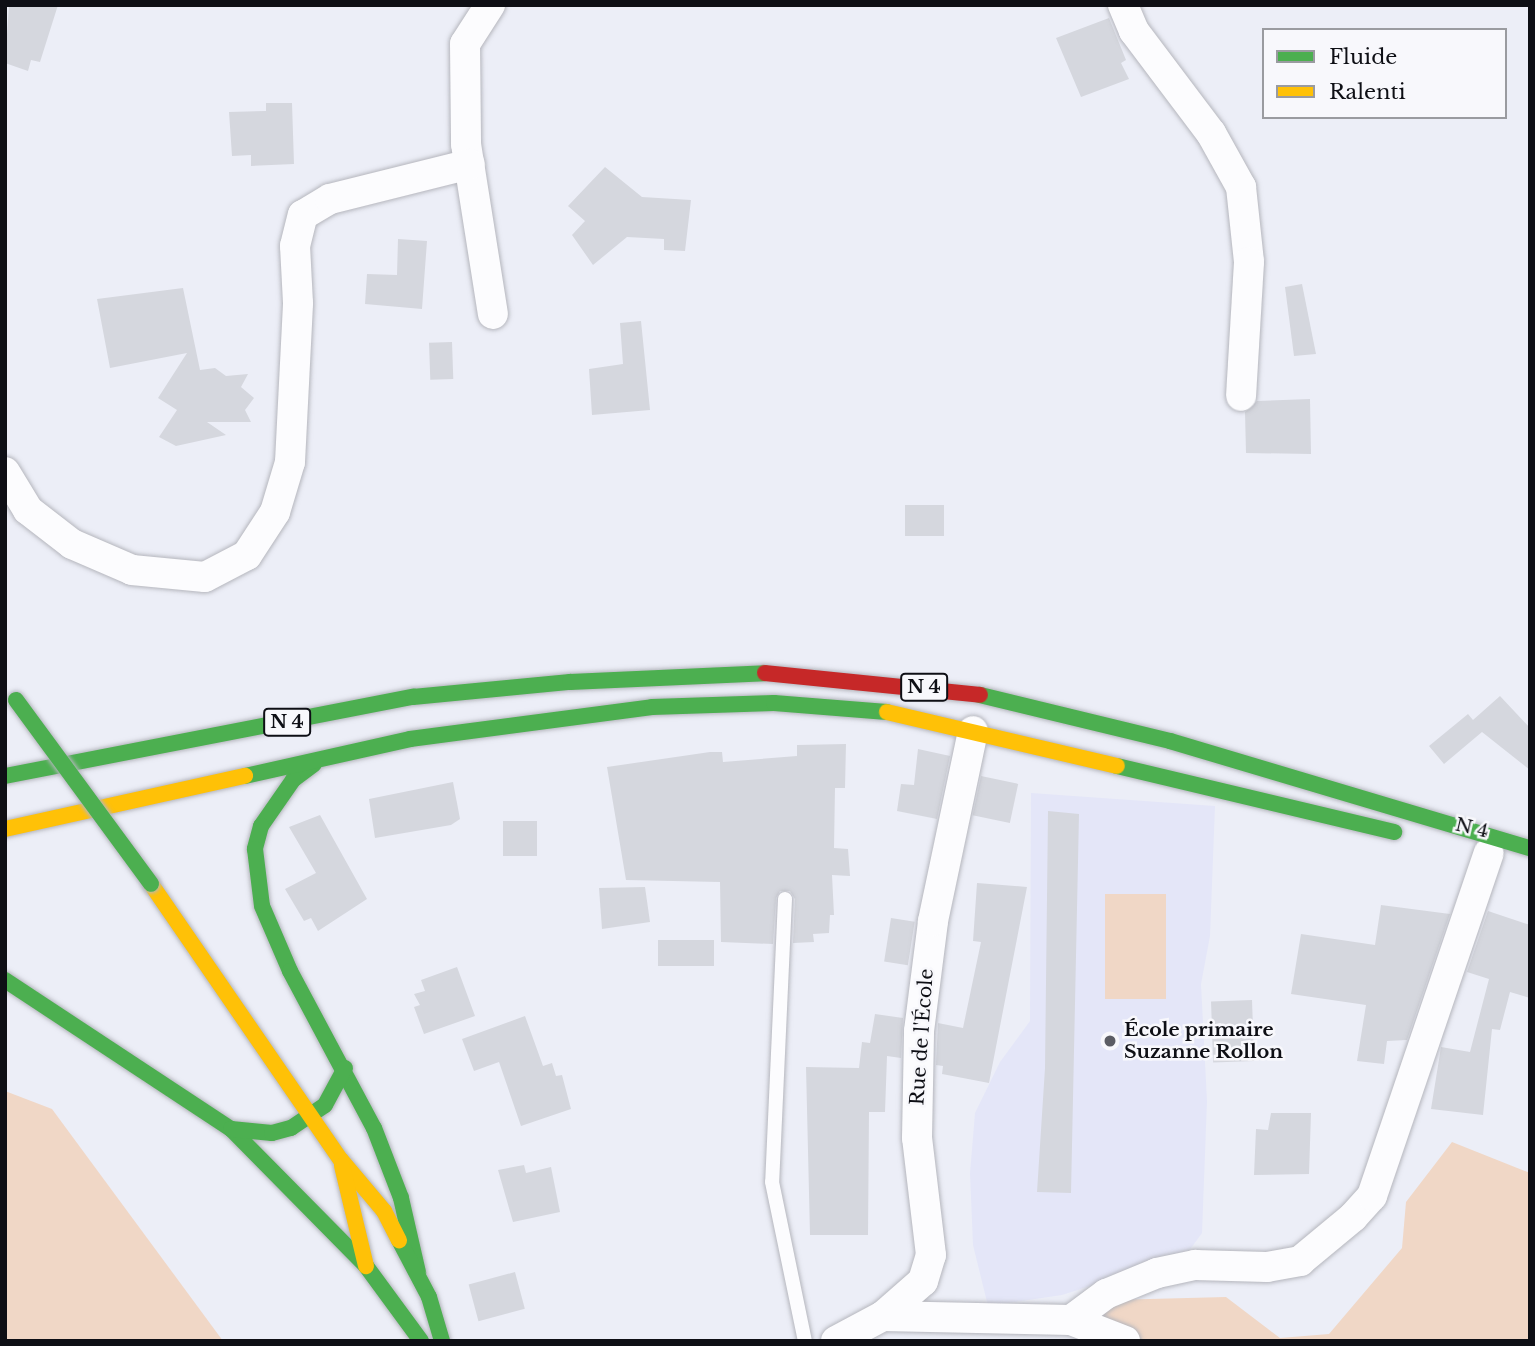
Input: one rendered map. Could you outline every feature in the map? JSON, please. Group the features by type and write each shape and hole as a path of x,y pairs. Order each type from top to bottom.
{"main road":[{"name":"N 4","path":"5,776 413,697 570,682 778,674 969,692 1170,741 1530,848"},
{"path":"5,685 151,884 341,1160 384,1211 418,1272"},
{"name":"N 4","path":"5,829 410,739 652,707 774,703 897,713 1076,753 1241,797 1410,836"},
{"path":"316,762 293,779 261,826 256,875 262,906 285,960 345,1068 401,1198 418,1272 442,1341"},
{"name":"N 4","path":"1482,852 1530,865"},
{"path":"5,979 231,1129 366,1266 421,1341"},
{"path":"231,1129 272,1133 311,1117 338,1088 345,1068"},
{"path":"341,1160 366,1266"}],"street":[{"path":"490,5 465,44 470,164 493,314"},
{"path":"1123,5 1134,31 1210,133 1241,187 1249,262 1241,396"},
{"path":"5,472 28,510 72,544 132,570 205,577 247,555 275,512 290,462 298,303 295,246 303,215 330,199 470,164"},
{"name":"Rue de l'École","path":"836,1341 883,1316 923,1281 931,1255 917,1138 919,1031 933,921 973,731"},
{"path":"1072,1321 1106,1294 1157,1273 1195,1265 1267,1267 1300,1261 1372,1196 1482,852"},
{"path":"883,1316 1072,1321 1125,1341"}],"lane":[{"path":"785,899 772,1182 805,1341"}],"shaded area":[{"name":"École primaire Suzanne Rollon","path":"1031,793 1215,806 1210,936 1201,984 1207,1101 1202,1233 1186,1255 1062,1295 988,1306 973,1245 970,1173 975,1113 1000,1062 1030,1021"},
{"path":"1105,894 1166,894 1166,999 1105,999"},
{"path":"5,1091 52,1109 223,1341 5,1341"},
{"path":"1452,1142 1530,1173 1530,1341 1141,1341 1098,1315 1111,1300 1226,1297 1280,1338 1329,1334 1402,1248 1406,1202"}],"building":[{"path":"9,5 58,5 40,62 31,60 28,71 5,63"},
{"path":"1109,18 1126,60 1121,63 1129,79 1081,97 1056,38"},
{"path":"266,103 292,103 294,164 251,166 251,155 232,156 229,112 266,111"},
{"path":"605,167 642,197 691,200 685,251 664,250 664,239 627,237 593,265 572,235 585,221 568,206"},
{"path":"398,239 427,241 422,309 365,304 367,274 397,275"},
{"path":"1302,284 1316,354 1294,356 1285,287"},
{"path":"183,288 200,370 215,368 226,376 248,374 241,387 254,398 245,410 251,422 207,422 226,435 176,446 159,437 177,410 158,398 187,353 110,368 97,299"},
{"path":"641,321 650,410 592,415 589,369 623,364 620,323"},
{"path":"452,342 453,379 430,380 429,343"},
{"path":"1310,399 1311,454 1246,453 1245,412 1257,401"},
{"path":"905,505 944,505 944,536 905,536"},
{"path":"1500,696 1530,728 1530,770 1482,732 1444,764 1429,746 1468,714 1473,720"},
{"path":"846,744 845,788 835,788 834,848 848,849 850,876 832,875 834,915 830,915 829,933 813,934 814,942 793,943 795,899 790,891 780,891 776,898 773,944 721,942 720,882 626,880 607,767 710,752 722,752 723,762 797,756 797,745"},
{"path":"918,749 950,756 937,819 897,811 901,784 914,785"},
{"path":"981,776 1018,784 1010,823 973,815"},
{"path":"453,782 460,819 451,825 375,838 369,799"},
{"path":"1048,811 1079,814 1071,1193 1037,1192 1045,1068"},
{"path":"320,815 367,899 318,931 311,918 304,921 285,889 316,873 289,827"},
{"path":"503,821 537,821 537,856 503,856"},
{"path":"977,883 1027,887 989,1083 942,1074 943,1066 936,1065 938,1023 963,1028 981,942 973,941"},
{"path":"645,887 650,922 602,929 599,888"},
{"path":"1381,905 1450,914 1407,1040 1387,1041 1384,1064 1357,1061 1366,1005 1291,994 1301,934 1375,945"},
{"path":"1488,911 1530,925 1530,998 1510,992 1500,1030 1492,1029 1483,1115 1431,1109 1441,1047 1470,1052 1489,979 1467,972"},
{"path":"891,918 915,922 908,965 884,961"},
{"path":"658,940 714,940 714,966 658,966"},
{"path":"457,967 475,1016 424,1034 414,1007 420,1005 414,994 425,991 421,980"},
{"path":"1252,1000 1254,1061 1213,1062 1211,1001"},
{"path":"875,1014 903,1018 901,1058 887,1056 885,1112 869,1112 868,1235 810,1235 806,1067 859,1068 862,1042 870,1043"},
{"path":"525,1016 543,1066 552,1063 556,1076 562,1075 571,1109 521,1126 499,1062 474,1071 462,1039"},
{"path":"1271,1113 1311,1113 1309,1174 1254,1175 1256,1129 1268,1130"},
{"path":"524,1165 526,1173 551,1167 560,1212 513,1222 498,1170"},
{"path":"515,1272 525,1309 478,1321 469,1284"}],"traffic: fast":[{"path":"5,776 413,697 570,682 765,673"},
{"path":"980,695 1170,741 1530,848"},
{"path":"16,700 151,884"},
{"path":"245,776 410,739 652,707 774,703 887,712"},
{"path":"314,764 293,780 261,826 255,849 262,906 290,971 374,1128 401,1198 418,1272"},
{"path":"1117,766 1394,832"},
{"path":"5,980 231,1129 366,1266 421,1341"},
{"path":"231,1129 272,1133 291,1128 325,1105 345,1068"},
{"path":"399,1240 429,1297 442,1341"}],"traffic: slow":[{"path":"887,712 1117,766"},
{"path":"5,829 245,776"},
{"path":"151,884 341,1160 384,1211 399,1240"},
{"path":"342,1166 366,1266"}],"traffic: jam":[{"path":"765,673 980,695"}],"place":[{"name":"École primaire Suzanne Rollon","path":"1110,1041"}]}
